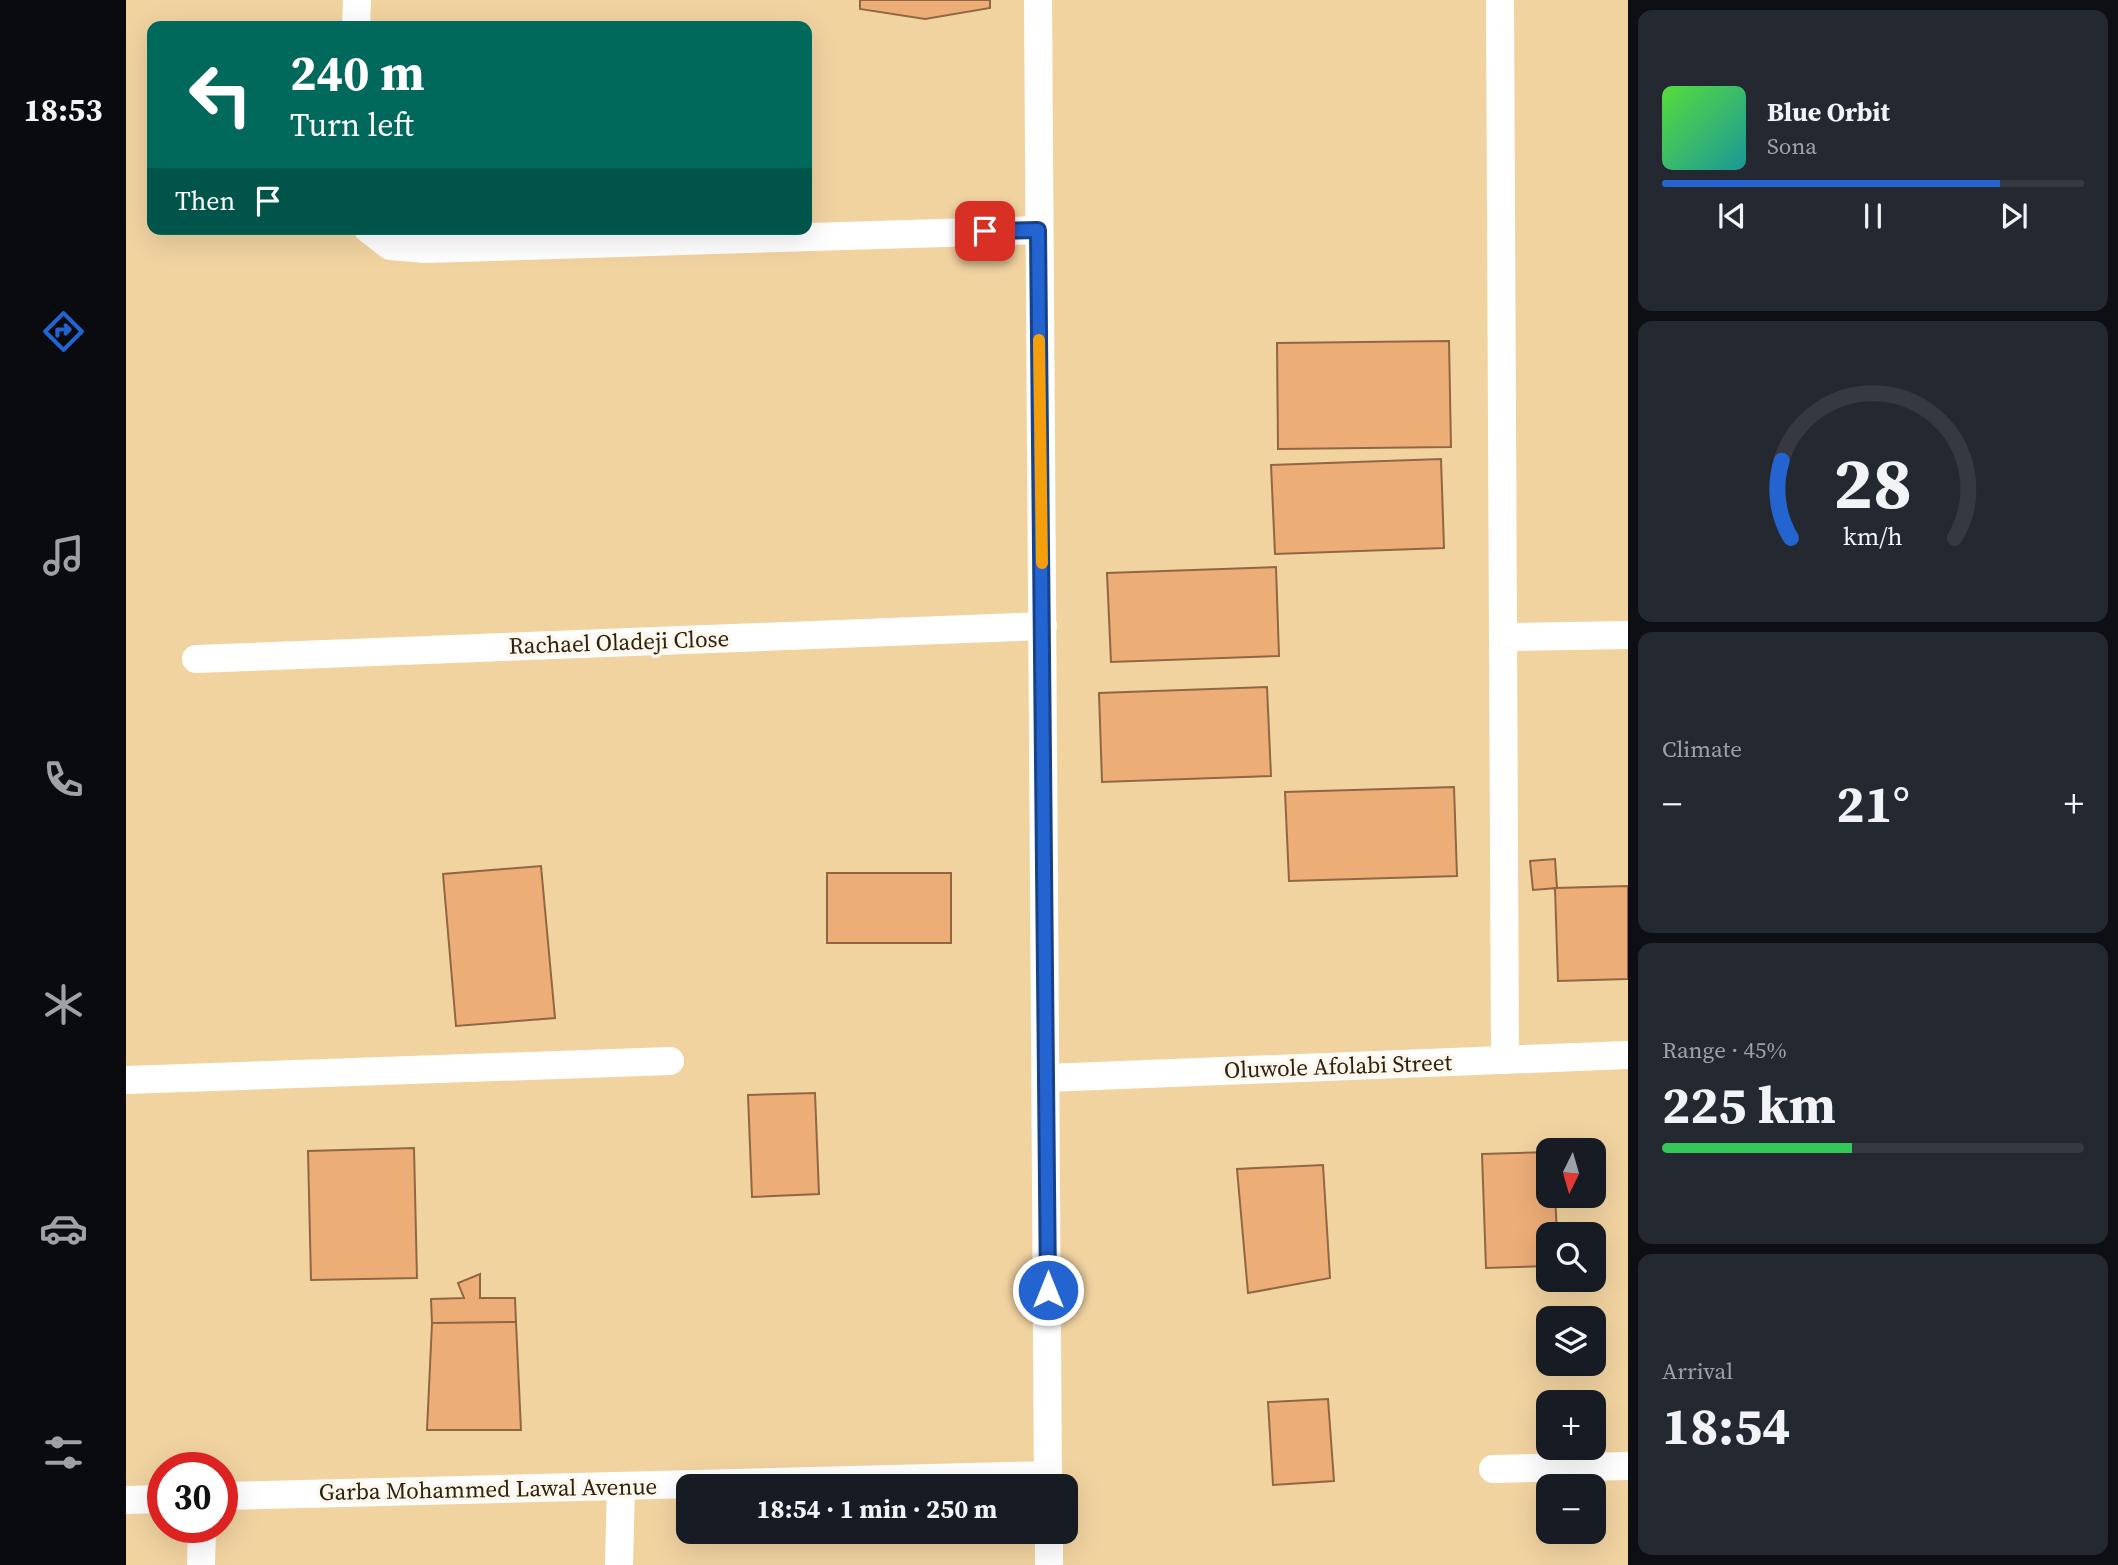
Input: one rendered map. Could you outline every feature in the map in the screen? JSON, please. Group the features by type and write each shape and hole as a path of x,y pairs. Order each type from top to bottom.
{"street":[{"path":"356,21 357,0"},
{"path":"1038,0 1048,1474"},
{"path":"1500,0 1505,1060"},
{"path":"376,235 390,246 426,249 1038,230"},
{"name":"Rachael Oladeji Close","path":"196,659 1043,626"},
{"path":"1503,638 1628,635"},
{"name":"Oluwole Afolabi Street","path":"1047,1078 1628,1055"},
{"path":"126,1080 670,1061"},
{"path":"1493,1469 1628,1466"},
{"name":"Garba Mohammed Lawal Avenue","path":"238,1496 676,1485"},
{"path":"619,1565 621,1486"},
{"path":"126,1500 147,1499"},
{"path":"201,1565 202,1543"},
{"path":"1049,1544 1049,1565"}],"building":[{"path":"860,0 990,0 990,8 925,19 860,9"},
{"path":"1449,341 1451,447 1278,449 1277,343"},
{"path":"1441,459 1444,548 1275,554 1271,465"},
{"path":"1276,567 1279,656 1111,662 1107,573"},
{"path":"1267,687 1271,776 1102,782 1099,693"},
{"path":"1454,787 1457,876 1289,881 1285,792"},
{"path":"1555,859 1557,888 1533,890 1530,861"},
{"path":"541,866 555,1018 456,1026 443,874"},
{"path":"827,873 951,873 951,943 827,943"},
{"path":"1628,886 1628,979 1558,981 1555,888"},
{"path":"815,1093 819,1194 752,1197 748,1095"},
{"path":"414,1148 417,1278 311,1280 308,1151"},
{"path":"1536,1152 1536,1208 1556,1208 1556,1222 1536,1222 1536,1266 1486,1268 1482,1154"},
{"path":"1323,1165 1330,1278 1248,1293 1237,1169"},
{"path":"480,1274 480,1298 515,1298 516,1322 432,1323 431,1299 464,1298 458,1283"},
{"path":"516,1322 521,1430 427,1430 432,1323"},
{"path":"1328,1399 1334,1481 1273,1485 1268,1402"}],"slow traffic":[{"path":"1039,340 1042,563"}],"route":[{"path":"985,231 1038,230 1048,1290"}]}
